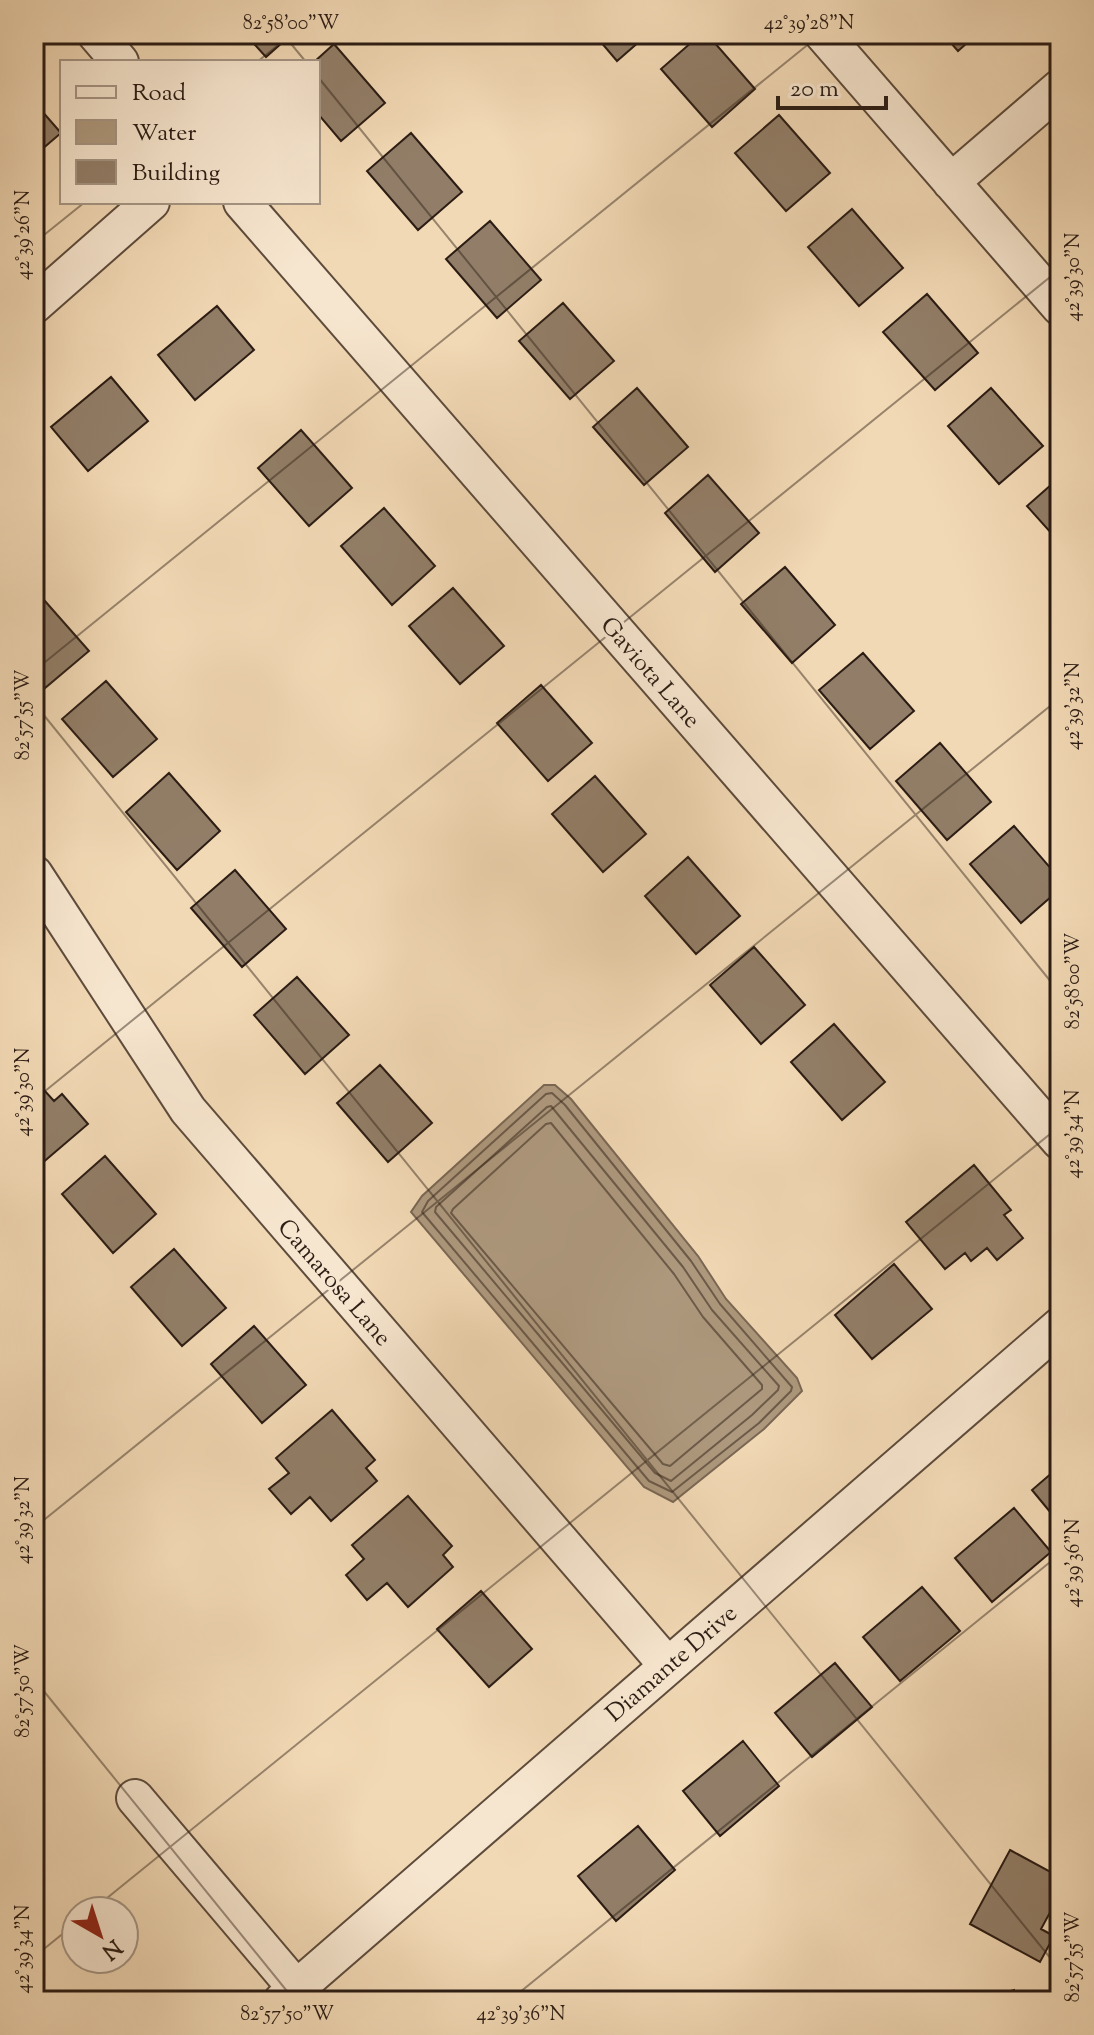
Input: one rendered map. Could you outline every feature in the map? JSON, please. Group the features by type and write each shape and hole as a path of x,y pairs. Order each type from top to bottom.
{"street":[{"path":"96,34 118,60"},
{"path":"823,34 1060,307"},
{"path":"951,182 1060,88"},
{"path":"34,305 149,204"},
{"name":"Gaviota Lane","path":"244,204 1060,1141"},
{"name":"Camarosa Lane","path":"34,874 188,1110 668,1666"},
{"name":"Diamante Drive","path":"289,1995 1060,1326"},
{"path":"135,1798 289,1995"}],"water":[{"path":"544,1085 555,1085 571,1099 698,1256 726,1299 797,1378 802,1391 764,1429 673,1502 644,1487 411,1212 422,1196"}],"building":[{"path":"245,34 292,34 266,57"},
{"path":"594,34 648,34 617,61"},
{"path":"701,34 707,34 755,89 712,127 661,69"},
{"path":"943,34 977,34 958,51"},
{"path":"334,44 385,103 341,141 320,116 320,60 316,60"},
{"path":"34,102 60,134 34,156"},
{"path":"779,115 830,173 786,211 735,153"},
{"path":"411,133 462,192 418,230 367,171"},
{"path":"852,209 903,268 859,306 808,247"},
{"path":"490,221 541,280 497,318 446,259"},
{"path":"927,294 978,353 935,390 883,332"},
{"path":"563,303 614,361 570,399 519,341"},
{"path":"217,306 254,350 195,400 158,355"},
{"path":"111,377 148,421 88,471 51,427"},
{"path":"637,388 688,447 644,485 593,427"},
{"path":"991,388 1043,446 999,484 948,426"},
{"path":"301,430 352,488 309,526 258,468"},
{"path":"708,475 759,533 715,572 665,513"},
{"path":"1060,477 1060,543 1027,506"},
{"path":"384,508 435,566 392,605 341,546"},
{"path":"785,567 835,625 792,663 741,604"},
{"path":"453,588 504,646 460,684 409,626"},
{"path":"37,592 89,651 45,688 34,676 34,595"},
{"path":"863,653 914,711 870,749 819,690"},
{"path":"106,681 157,739 113,777 62,719"},
{"path":"541,685 592,743 548,781 497,723"},
{"path":"940,743 991,802 947,840 896,781"},
{"path":"169,773 220,831 177,870 126,812"},
{"path":"595,776 646,834 603,872 552,814"},
{"path":"1014,826 1060,879 1060,889 1021,923 970,864"},
{"path":"688,857 740,916 696,954 645,896"},
{"path":"235,870 286,929 242,967 191,908"},
{"path":"754,947 805,1005 761,1044 710,985"},
{"path":"297,977 349,1035 305,1074 254,1015"},
{"path":"834,1024 885,1082 842,1120 791,1062"},
{"path":"380,1065 432,1123 388,1162 337,1103"},
{"path":"34,1086 41,1094 45,1091 54,1101 62,1094 88,1124 34,1170"},
{"path":"105,1156 156,1214 113,1253 62,1194"},
{"path":"974,1165 1011,1210 1004,1215 1023,1238 997,1260 987,1248 971,1261 965,1253 945,1269 906,1222"},
{"path":"174,1249 226,1308 182,1346 131,1287"},
{"path":"894,1264 932,1309 872,1359 835,1315"},
{"path":"254,1326 306,1385 262,1423 211,1364"},
{"path":"332,1410 375,1460 366,1468 377,1481 331,1521 310,1497 291,1514 269,1489 289,1473 276,1458"},
{"path":"1060,1466 1060,1524 1032,1490"},
{"path":"408,1496 452,1546 443,1555 453,1567 408,1607 387,1583 367,1600 346,1575 364,1559 352,1545"},
{"path":"1014,1508 1051,1552 992,1602 955,1558"},
{"path":"922,1587 960,1631 900,1681 863,1637"},
{"path":"481,1591 532,1649 489,1687 437,1629"},
{"path":"835,1663 872,1707 812,1757 775,1713"},
{"path":"743,1741 779,1786 720,1836 683,1791"},
{"path":"638,1826 675,1870 616,1921 578,1876"},
{"path":"1010,1850 1060,1877 1060,1894 1041,1929 1054,1936 1040,1962 970,1924"},
{"path":"1014,1990 1017,2001 977,2001"}]}
